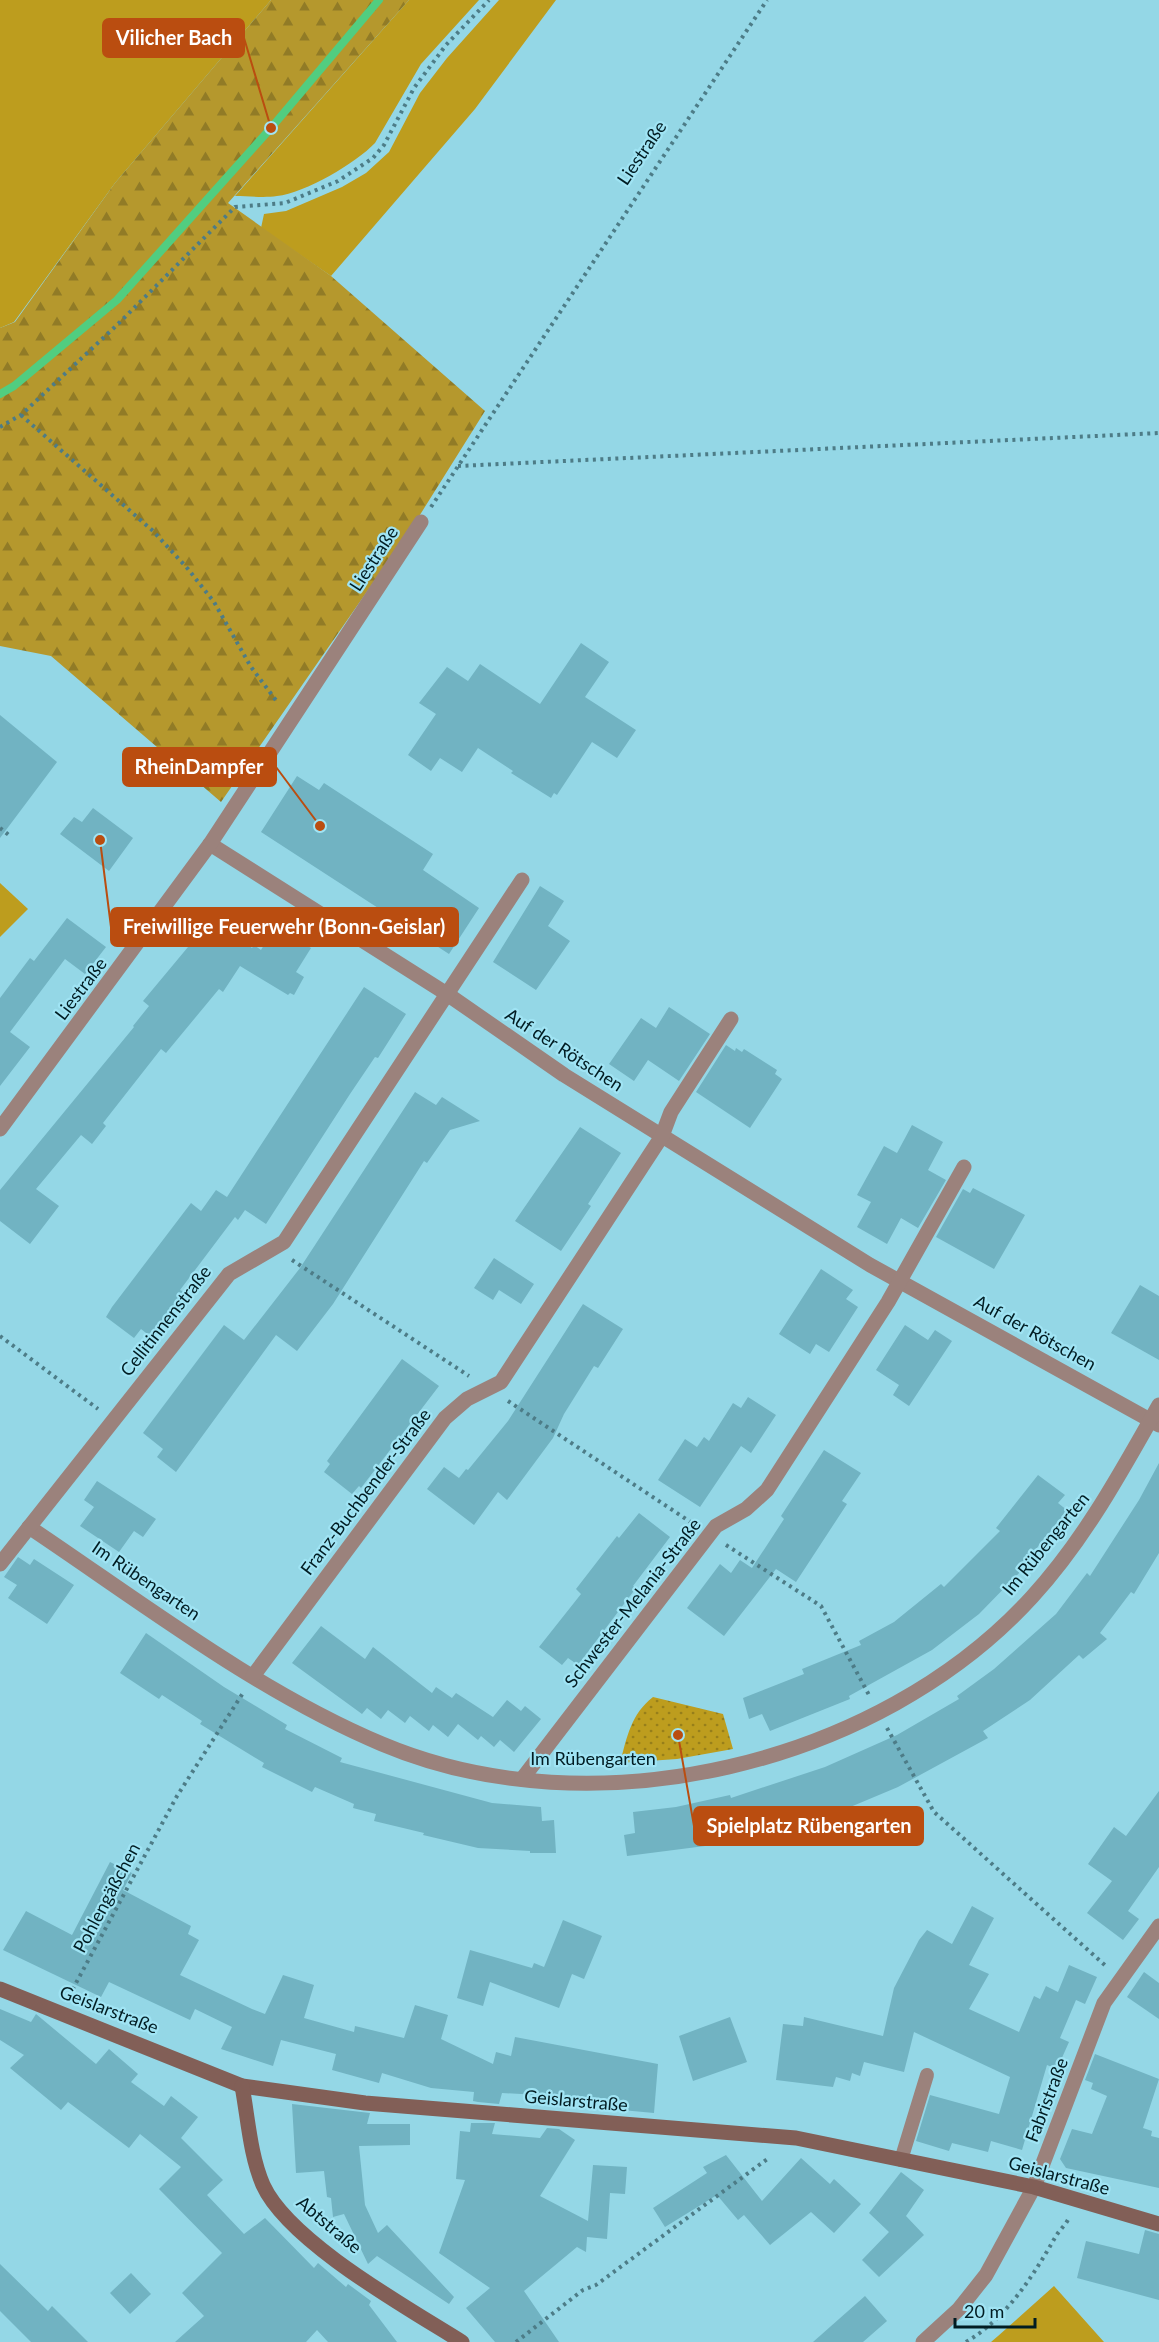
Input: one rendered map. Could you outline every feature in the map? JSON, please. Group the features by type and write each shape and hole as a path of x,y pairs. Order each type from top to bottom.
{"street":[{"name":"Liestraße","path":"0,1129 210,844 421,522"},
{"name":"Auf der Rötschen","path":"210,844 447,994 564,1075 662,1136 900,1281 1155,1422"},
{"path":"447,994 522,880"},
{"name":"Cellitinnenstraße","path":"0,1564 229,1274 284,1242 447,994"},
{"path":"662,1136 671,1112 731,1019"},
{"name":"Franz-Buchbender-Straße","path":"254,1676 445,1418 468,1399 501,1382 662,1136"},
{"path":"900,1281 964,1167"},
{"name":"Schwester-Melania-Straße","path":"522,1779 709,1534 721,1522 756,1502 767,1490 900,1281"},
{"path":"1155,1422 1159,1405"},
{"name":"Im Rübengarten","path":"29,1527 254,1676 311,1711 384,1745 471,1771 522,1779 558,1782 654,1780 714,1771 778,1755 829,1737 934,1682 1032,1598 1105,1501 1155,1422"},
{"name":"Fabristraße","path":"923,2342 959,2309 986,2275 1034,2187 1104,2003 1159,1926"},
{"name":"Geislarstraße","path":"0,1989 242,2086 365,2103 796,2138 1034,2187 1159,2224"},
{"name":"Abtstraße","path":"242,2086 261,2177 277,2206 316,2244 387,2295 462,2342"}],"lane":[{"path":"901,2160 927,2074"}],"path":[{"path":"0,427 21,415 157,287 235,207 285,203 338,181 373,158 384,145 414,88 446,45 489,0"},
{"name":"Liestraße","path":"421,522 767,0"},
{"path":"21,415 153,531 188,569 214,602 269,694 293,718"},
{"path":"458,466 1159,433"},
{"path":"0,828 10,836"},
{"path":"274,1248 821,1606 934,1812 1121,1979"},
{"path":"0,1336 113,1420"},
{"name":"Pohlengäßchen","path":"60,2012 177,1796 254,1676"},
{"path":"516,2342 582,2290 596,2284 796,2138"},
{"path":"966,2342 990,2326 1025,2286 1068,2221 1075,2199"}],"shaded area":[{"path":"0,0 271,0 115,183 14,322 0,328"},
{"path":"409,0 479,0 421,64 375,143 366,151 329,176 288,194 272,197 235,196"},
{"path":"499,0 556,0 475,109 331,276 261,228 264,214 286,211 342,187 366,173 389,152 420,93 447,58"},
{"path":"0,883 28,909 0,937"},
{"path":"653,1697 723,1714 733,1749 677,1759 620,1763 635,1718"},
{"path":"1054,2286 1104,2342 991,2342 998,2336"}],"green space":[{"path":"271,0 409,0 228,203 331,276 485,411 418,518 221,802 51,656 0,646 0,328 15,322 115,183"}],"building":[{"path":"581,643 609,662 585,697 636,730 617,758 592,742 557,795 554,793 551,798 511,773 513,771 478,748 462,772 440,758 431,771 408,755 436,714 419,703 447,667 468,681 480,664 540,704"},
{"path":"0,715 57,762 0,838"},
{"path":"297,776 319,790 324,783 433,854 423,870 479,908 449,954 261,832"},
{"path":"93,808 133,838 109,871 60,834 74,817 82,822"},
{"path":"540,886 564,901 548,926 570,941 536,990 493,962"},
{"path":"213,917 252,948 254,945 261,950 275,926 311,948 296,972 304,977 294,995 290,993 288,995 240,966 223,992 219,989 166,1053 161,1049 103,1123 106,1126 92,1144 81,1135 36,1189 59,1206 30,1244 0,1221 0,1190 134,1027 149,1006 143,1001"},
{"path":"67,918 106,947 85,974 65,959 10,1032 30,1047 0,1086 0,998 30,958 34,961"},
{"path":"364,987 406,1014 378,1058 375,1057 350,1094 266,1224 245,1210 238,1220 235,1217 180,1290 184,1292 150,1336 141,1329 134,1338 106,1317 112,1307 191,1203 201,1211 216,1190 227,1197"},
{"path":"669,1007 710,1034 679,1081 648,1060 634,1081 609,1064 641,1018 656,1028"},
{"path":"726,1045 735,1051 736,1048 742,1052 744,1049 777,1070 775,1074 782,1079 750,1128 696,1092"},
{"path":"415,1092 436,1105 442,1097 480,1121 450,1130 427,1163 424,1161 333,1304 297,1351 276,1335 176,1472 157,1457 163,1449 143,1433 224,1325 244,1340 300,1268"},
{"path":"912,1125 943,1142 928,1170 946,1180 918,1228 901,1218 887,1244 857,1227 871,1202 857,1195 884,1146 897,1153"},
{"path":"580,1127 621,1153 588,1204 591,1206 561,1251 515,1221"},
{"path":"973,1188 1025,1215 994,1269 936,1237 963,1189 970,1193"},
{"path":"494,1258 534,1284 521,1304 499,1290 493,1300 474,1288"},
{"path":"821,1269 853,1290 846,1299 858,1307 829,1352 816,1344 810,1354 779,1334"},
{"path":"1140,1285 1159,1296 1159,1360 1111,1333"},
{"path":"583,1304 623,1329 598,1368 594,1366 564,1414 553,1438 507,1500 498,1492 474,1525 427,1489 444,1467 459,1478 466,1469 468,1470 508,1421"},
{"path":"905,1325 928,1340 935,1330 952,1341 909,1406 893,1395 899,1385 876,1370"},
{"path":"402,1359 439,1386 361,1488 359,1486 352,1494 324,1472 330,1464 327,1461"},
{"path":"748,1397 776,1415 751,1453 741,1446 700,1507 658,1480 685,1439 697,1447 704,1437 709,1441 733,1403 741,1408"},
{"path":"824,1450 861,1473 842,1501 847,1504 796,1582 776,1569 724,1636 687,1608 720,1564 731,1573 740,1560 752,1568 784,1519 781,1516"},
{"path":"1159,1463 1159,1553 1134,1594 1131,1592 1100,1633 1107,1639 1083,1659 1079,1655 1030,1700 983,1731 988,1738 898,1787 836,1813 794,1826 794,1828 768,1836 627,1856 624,1835 635,1833 633,1812 676,1807 730,1795 731,1798 825,1767 897,1735 959,1699 957,1696 994,1669 1056,1614 1087,1573 1090,1576 1139,1500"},
{"path":"1038,1475 1065,1495 1058,1503 1068,1511 1020,1568 1022,1570 979,1614 932,1650 849,1696 850,1699 770,1731 762,1714 749,1719 743,1698 804,1674 802,1669 861,1645 859,1641 894,1622 941,1584 944,1587 1000,1531 996,1528"},
{"path":"97,1481 156,1519 143,1537 134,1531 119,1552 80,1526 94,1507 84,1500"},
{"path":"639,1513 670,1537 633,1586 636,1588 578,1665 568,1658 562,1665 539,1647 581,1594 576,1589 617,1536 619,1538"},
{"path":"18,1557 30,1565 34,1559 74,1585 47,1624 8,1598 17,1585 4,1577"},
{"path":"321,1626 365,1659 373,1647 432,1693 436,1687 452,1698 456,1693 493,1717 507,1700 521,1711 525,1706 541,1719 514,1752 500,1740 494,1747 481,1736 478,1740 458,1724 448,1737 433,1725 429,1731 410,1716 405,1723 388,1710 381,1719 367,1708 362,1714 292,1663"},
{"path":"146,1633 224,1687 287,1725 285,1729 342,1758 340,1762 492,1803 541,1807 542,1821 554,1820 556,1853 478,1848 374,1821 376,1814 353,1808 354,1804 315,1787 312,1792 262,1767 264,1763 200,1724 202,1721 162,1695 159,1699 120,1673"},
{"path":"1159,1791 1159,1867 1128,1911 1139,1919 1123,1940 1087,1913 1112,1881 1088,1864 1114,1827 1126,1836"},
{"path":"110,1862 132,1873 123,1890 191,1926 188,1934 199,1940 180,1975 252,2009 265,2014 283,1975 314,1985 304,2018 354,2032 355,2026 404,2038 415,2005 448,2015 441,2039 493,2064 496,2052 511,2056 515,2037 658,2064 654,2113 611,2109 611,2099 502,2093 499,2104 478,2102 473,2101 474,2092 431,2088 382,2073 379,2083 332,2070 336,2054 281,2040 273,2066 221,2049 232,2027 195,2009 190,2020 109,1982 101,1997 3,1950 26,1911 72,1935"},
{"path":"972,1906 994,1918 969,1965 989,1974 969,2009 1019,2032 1034,1996 1040,1999 1046,1986 1058,1992 1069,1965 1097,1977 1085,2004 1076,2000 1060,2038 1069,2042 1057,2069 1047,2065 1022,2150 991,2141 988,2152 952,2143 949,2151 916,2141 930,2095 999,2114 1010,2077 914,2032 904,2072 864,2062 860,2076 852,2073 850,2081 836,2077 833,2087 776,2080 783,2024 803,2026 804,2017 883,2036 894,1988 919,1940 927,1930 952,1944"},
{"path":"563,1920 602,1936 584,1979 572,1974 559,2008 490,1982 483,2006 457,1998 470,1950 532,1968 534,1963 544,1967"},
{"path":"1144,1972 1159,1983 1159,2019 1127,1997"},
{"path":"0,2009 31,2022 36,2014 96,2064 109,2049 138,2074 131,2082 164,2106 171,2096 198,2117 181,2138 223,2180 207,2195 244,2234 265,2218 314,2268 318,2263 346,2287 348,2284 371,2301 369,2305 397,2342 328,2342 317,2330 306,2342 175,2342 204,2316 182,2293 222,2253 159,2189 181,2167 140,2134 129,2148 68,2102 61,2110 10,2068 24,2055 0,2040"},
{"path":"730,2017 747,2062 693,2081 679,2036"},
{"path":"1095,2054 1159,2079 1143,2128 1152,2131 1151,2136 1159,2138 1159,2188 1066,2168 1060,2159 1072,2129 1092,2134 1107,2096 1091,2089 1093,2083 1085,2080"},
{"path":"292,2104 370,2113 367,2124 410,2124 410,2145 359,2146 365,2205 378,2233 387,2225 454,2297 449,2304 377,2256 368,2264 344,2214 333,2217 331,2198 327,2197 324,2171 296,2173"},
{"path":"471,2123 495,2123 492,2134 540,2138 547,2128 559,2129 575,2140 540,2196 588,2221 593,2165 627,2167 625,2194 610,2193 607,2239 587,2237 586,2252 577,2247 524,2291 559,2342 495,2342 466,2308 490,2288 439,2253 465,2180 456,2179 460,2131 470,2132"},
{"path":"726,2155 762,2201 801,2158 830,2184 834,2179 861,2204 834,2233 811,2212 770,2245 744,2215 738,2220 717,2195 665,2227 653,2208 707,2173 703,2167"},
{"path":"901,2172 924,2190 906,2216 924,2235 879,2277 862,2260 889,2232 869,2213"},
{"path":"1145,2230 1159,2234 1159,2300 1077,2278 1086,2241 1139,2254"},
{"path":"0,2264 48,2311 52,2306 88,2342 31,2342 0,2311"},
{"path":"131,2273 151,2294 130,2314 110,2293"},
{"path":"865,2296 887,2321 863,2342 813,2342"}],"waterway":[{"path":"0,394 14,386 117,300 271,128 379,0"}],"place":[{"name":"Vilicher Bach","path":"271,128"},
{"name":"RheinDampfer","path":"320,826"},
{"name":"Freiwillige Feuerwehr (Bonn-Geislar)","path":"100,840"},
{"name":"Spielplatz Rübengarten","path":"678,1735"}]}
